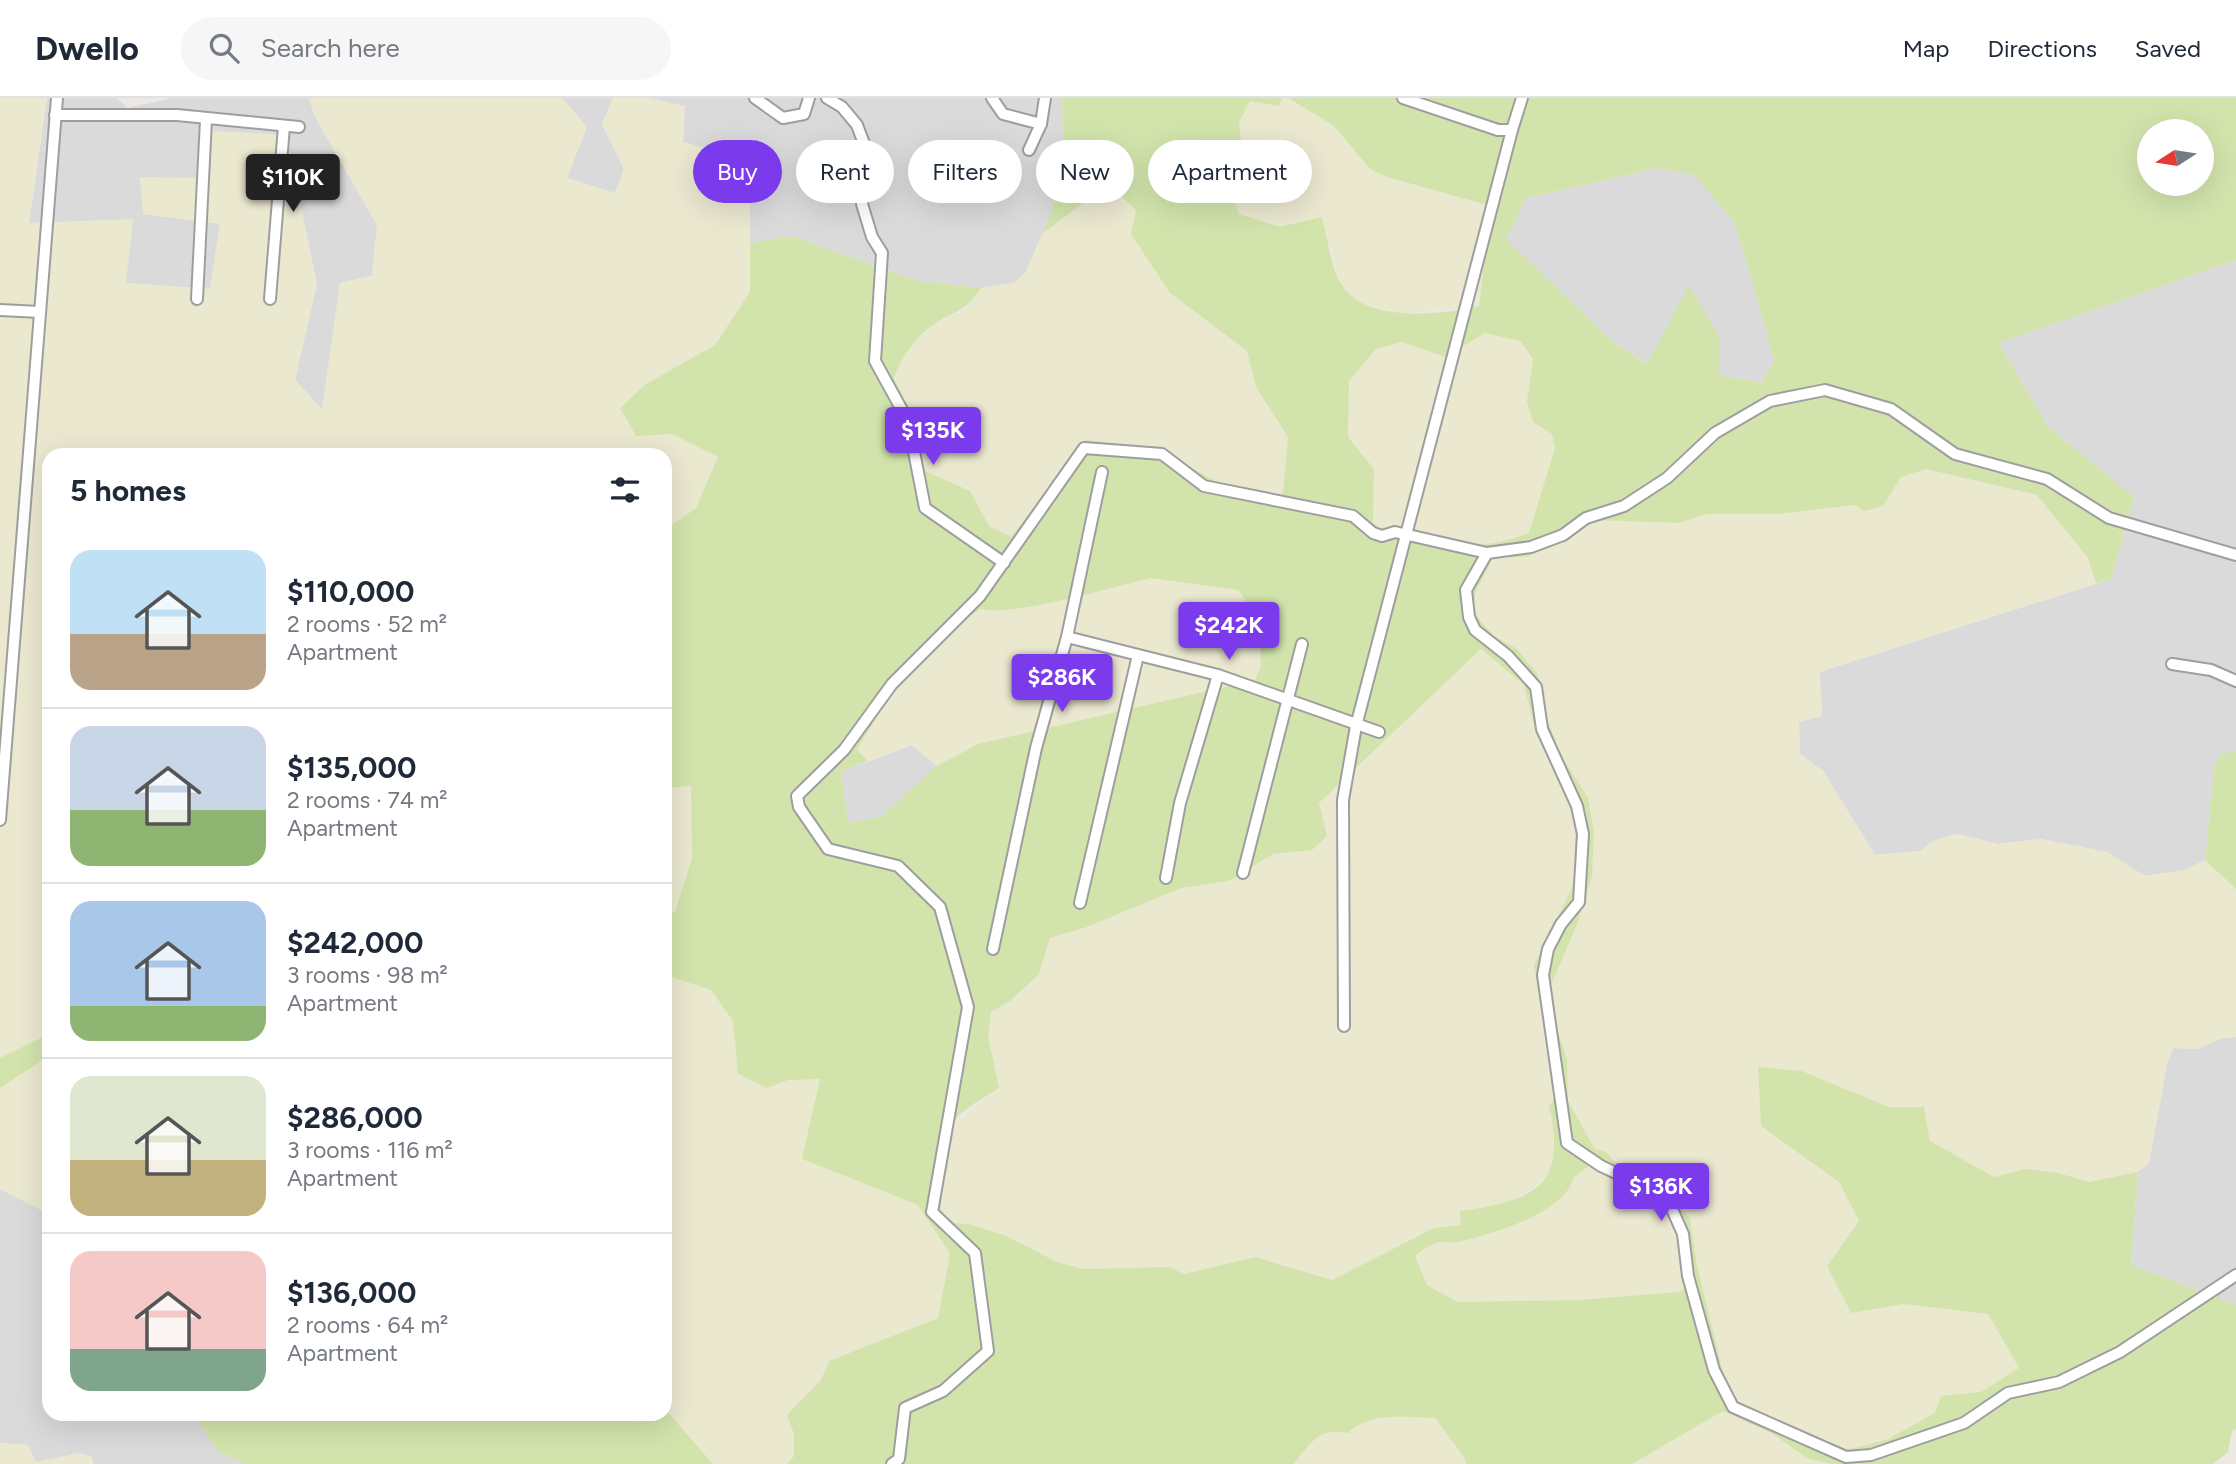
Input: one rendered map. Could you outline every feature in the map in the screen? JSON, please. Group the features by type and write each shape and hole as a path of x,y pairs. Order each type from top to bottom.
{"street":[{"path":"0,820 57,98"},
{"path":"755,98 783,118 804,114 810,98"},
{"path":"827,98 842,107 857,125 866,149 862,204 882,253 875,361 908,421 925,509 1004,562"},
{"path":"992,98 1003,114 1041,124"},
{"path":"1029,150 1041,124 1045,98"},
{"path":"1403,98 1498,130 1513,130"},
{"path":"1344,1026 1343,800 1356,726 1522,98"},
{"path":"55,115 177,115 206,120 299,127"},
{"path":"197,299 206,120"},
{"path":"270,299 284,126"},
{"path":"0,310 40,312"},
{"path":"892,1464 898,1459 905,1408 943,1391 988,1351 975,1252 932,1212 968,1007 940,907 898,866 828,849 799,807 797,796 844,750 892,684 980,596 1084,448 1162,454 1204,486 1353,516 1373,533 1382,536 1395,532 1487,553 1531,547 1563,535 1586,518 1624,506 1667,478 1715,433 1770,401 1825,390 1891,409 1955,454 2048,479 2109,518 2236,555"},
{"path":"993,950 1036,748 1067,637 1102,472"},
{"path":"1487,553 1466,590 1469,617 1475,630 1508,656 1536,687 1542,729 1577,806 1583,834 1579,902 1561,924 1548,949 1543,975 1567,1143 1601,1166 1652,1190 1672,1209 1683,1234 1688,1276 1714,1370 1733,1407 1846,1457 1871,1455 1964,1423 2008,1393 2059,1382 2120,1352 2236,1275"},
{"path":"1067,637 1218,675 1379,732"},
{"path":"1243,873 1302,644"},
{"path":"1080,903 1138,655"},
{"path":"2172,664 2211,670 2236,681"},
{"path":"1166,878 1180,803 1218,675"}],"shaded area":[{"path":"0,98 47,98 29,223 133,219 126,283 210,289 220,224 143,214 140,177 199,178 213,131 286,135 317,283 295,380 322,409 340,283 372,276 377,225 315,117 309,98 562,98 587,127 567,178 615,193 624,169 602,124 613,98 648,98 685,106 683,142 693,145 693,203 750,203 750,292 715,345 646,384 636,436 672,434 719,456 696,508 672,525 672,448 42,448 42,1037 0,1058"},
{"path":"47,98 117,98 127,108 173,98 309,98 315,117 377,225 372,276 340,283 323,410 295,380 317,283 199,178 143,214 220,223 210,289 125,283 133,220 29,223"},
{"path":"562,98 613,98 602,124 624,169 615,193 567,178 587,127"},
{"path":"648,98 1061,98 1064,140 1036,140 1036,203 1053,203 1051,213 1026,272 1014,283 981,288 918,281 792,236 750,243 750,203 782,203 782,140 693,140 693,149 683,142 685,106"},
{"path":"1282,98 1288,98 1334,126 1351,147 1387,177 1487,205 1490,214 1479,306 1395,314 1363,304 1349,295 1340,282 1322,217 1280,227 1239,215 1235,203 1312,203 1312,140 1241,140 1239,122 1250,101 1279,106"},
{"path":"1657,168 1694,175 1735,223 1774,359 1762,383 1719,375 1719,336 1648,364 1613,342 1506,239 1526,198"},
{"path":"1083,203 1128,203 1136,210 1170,293 1247,350 1256,387 1288,437 1283,492 1280,495 1217,482 1154,447 1085,440 1010,537 989,526 970,492 925,471 894,379 900,360 933,324 967,309 981,288 1014,283 1026,272 1042,234"},
{"path":"2236,260 2236,751 2221,754 2214,766 2205,860 2185,870 2144,876 2107,852 2041,839 1998,844 1957,834 1932,841 1921,851 1875,855 1823,771 1800,754 1799,722 1822,716 1819,672 2111,579 2134,497 2048,427 1999,343"},
{"path":"1485,333 1520,341 1533,359 1527,401 1533,422 1553,434 1555,448 1529,533 1498,545 1451,542 1403,527 1380,529 1373,522 1374,469 1348,437 1349,381 1376,349 1402,342 1445,357"},
{"path":"1926,469 2037,495 2088,558 2096,583 1820,672 1822,716 1799,722 1800,754 1823,771 1875,855 1921,851 1932,841 1957,834 1998,844 2041,839 2107,852 2145,876 2185,870 2205,860 2236,889 2236,1037 2222,1038 2198,1049 2173,1048 2167,1064 2149,1163 2138,1172 2089,1182 2058,1173 2026,1169 1994,1177 1930,1141 1923,1107 1889,1107 1802,1071 1758,1067 1761,1126 1839,1182 1859,1221 1827,1266 1850,1313 1904,1304 1989,1314 2019,1368 1981,1392 1941,1397 1935,1413 1888,1439 1842,1451 1742,1406 1727,1390 1697,1265 1690,1219 1630,1166 1595,1149 1568,1101 1567,1059 1555,1023 1550,987 1578,922 1592,876 1594,831 1588,798 1559,752 1517,649 1494,636 1474,613 1475,593 1493,558 1528,557 1593,520 1679,523 1706,514 1779,514 1855,505 1883,506 1901,477"},
{"path":"1151,578 1238,590 1259,618 1261,666 1255,680 978,744 937,766 912,745 869,761 857,751 894,689 959,623 981,609 991,612 1018,608"},
{"path":"1481,649 1524,685 1536,733 1575,808 1576,880 1551,930 1541,1019 1555,1098 1549,1106 1554,1130 1555,1159 1545,1181 1507,1204 1460,1211 1461,1225 1434,1228 1332,1280 1255,1257 1184,1274 1169,1267 1083,1269 1057,1262 1004,1235 969,1224 950,1223 940,1210 942,1176 951,1126 999,1088 988,1036 991,1012 1010,1001 1039,974 1050,938 1087,927 1181,888 1229,881 1273,854 1312,850 1327,836 1319,803"},
{"path":"912,745 937,766 881,817 848,823 841,772"},
{"path":"672,785 691,786 692,858 675,912 672,913"},
{"path":"672,977 711,990 733,1021 738,1074 767,1088 788,1080 820,1079 803,1159 918,1205 950,1254 938,1318 829,1361 821,1380 787,1415 794,1434 794,1456 787,1464 713,1464 672,1417"},
{"path":"2236,1037 2236,1305 2131,1265 2138,1172 2149,1163 2167,1064 2173,1048 2198,1049 2223,1038"},
{"path":"42,1061 42,1210 0,1189 0,1088"},
{"path":"1589,1166 1629,1188 1655,1197 1675,1224 1687,1287 1679,1292 1578,1300 1458,1302 1427,1285 1414,1256 1435,1242 1457,1243 1493,1230"},
{"path":"0,1189 42,1210 42,1421 198,1421 219,1451 246,1464 93,1464 92,1457 79,1453 36,1463 28,1445 0,1443"},
{"path":"1723,1411 1771,1433 1807,1458 1830,1464 1632,1464"},
{"path":"1403,1416 1435,1418 1464,1457 1466,1464 1294,1464 1315,1436 1358,1423"},
{"path":"0,1443 28,1445 36,1462 79,1453 92,1457 93,1464 0,1464"}],"green space":[{"path":"1061,98 1282,98 1279,106 1250,101 1239,122 1241,140 1148,140 1148,203 1235,203 1239,214 1280,227 1322,217 1335,270 1342,285 1353,297 1368,306 1385,311 1425,313 1479,306 1490,214 1487,205 1387,177 1370,169 1334,126 1288,98 2236,98 2236,260 1999,343 2048,427 2134,497 2111,579 2096,583 2088,558 2037,495 1926,469 1901,477 1883,506 1864,511 1855,505 1779,514 1706,514 1679,523 1593,520 1528,557 1493,558 1475,593 1474,613 1494,636 1517,649 1537,673 1546,715 1559,752 1588,798 1594,831 1592,876 1578,922 1550,987 1555,1023 1567,1059 1568,1101 1595,1149 1606,1152 1614,1161 1659,1180 1690,1219 1697,1265 1727,1389 1742,1406 1843,1451 1888,1439 1935,1413 1941,1396 1981,1392 2019,1368 1988,1314 1904,1304 1851,1313 1827,1266 1859,1221 1839,1182 1761,1126 1758,1067 1802,1071 1889,1107 1924,1107 1930,1141 1994,1177 2026,1169 2058,1173 2089,1182 2138,1172 2131,1265 2236,1305 2236,1429 2232,1431 2228,1452 2213,1464 1830,1464 1807,1458 1771,1433 1723,1411 1632,1464 1466,1464 1464,1457 1435,1418 1389,1417 1366,1422 1348,1433 1338,1431 1323,1434 1311,1443 1294,1464 787,1464 794,1456 794,1434 787,1415 821,1380 829,1361 938,1318 950,1254 918,1205 802,1159 820,1079 788,1080 767,1088 738,1074 733,1021 711,990 672,977 672,913 675,912 692,858 691,786 672,787 672,525 696,508 718,457 672,434 636,436 620,408 646,384 715,345 750,292 750,243 792,236 918,281 981,288 963,308 933,325 920,336 904,357 894,379 914,417 925,471 970,491 989,526 1011,537 1085,440 1154,447 1217,482 1280,495 1283,492 1288,437 1256,387 1247,351 1170,293 1131,234 1136,210 1128,203 1134,203 1134,140 1064,140","holes":["1657,168 1694,175 1735,223 1774,359 1762,383 1719,375 1719,336 1689,285 1647,364 1613,342 1506,239 1526,198","1485,333 1520,341 1533,359 1527,401 1533,422 1552,434 1555,448 1529,533 1500,542 1470,545 1407,530 1380,529 1373,522 1374,469 1348,437 1349,381 1376,349 1402,342 1445,357","1151,578 1238,590 1259,618 1261,666 1255,680 978,744 937,766 881,817 848,822 841,772 868,761 857,750 894,689 959,623 981,609 995,611 1038,605","1481,649 1524,685 1536,733 1575,808 1576,880 1534,965 1555,1098 1549,1106 1554,1134 1554,1155 1549,1172 1539,1185 1526,1195 1508,1201 1460,1211 1461,1225 1434,1228 1332,1280 1255,1257 1184,1274 1169,1267 1083,1269 1057,1262 1004,1235 969,1224 950,1223 940,1210 943,1157 950,1127 972,1105 999,1088 988,1036 991,1012 1010,1001 1039,974 1050,938 1087,927 1181,888 1229,881 1273,854 1312,850 1327,836 1319,803","1589,1166 1629,1188 1655,1197 1675,1224 1687,1287 1679,1292 1578,1300 1458,1302 1427,1285 1415,1256 1436,1243 1473,1238 1542,1212 1557,1202 1573,1178"]},
{"path":"1053,203 1083,203 1042,234"},
{"path":"2236,751 2236,889 2205,860 2214,766 2221,754"},
{"path":"42,1037 42,1061 0,1088 0,1058"},
{"path":"672,1417 713,1464 246,1464 219,1452 198,1421 672,1421"}]}
